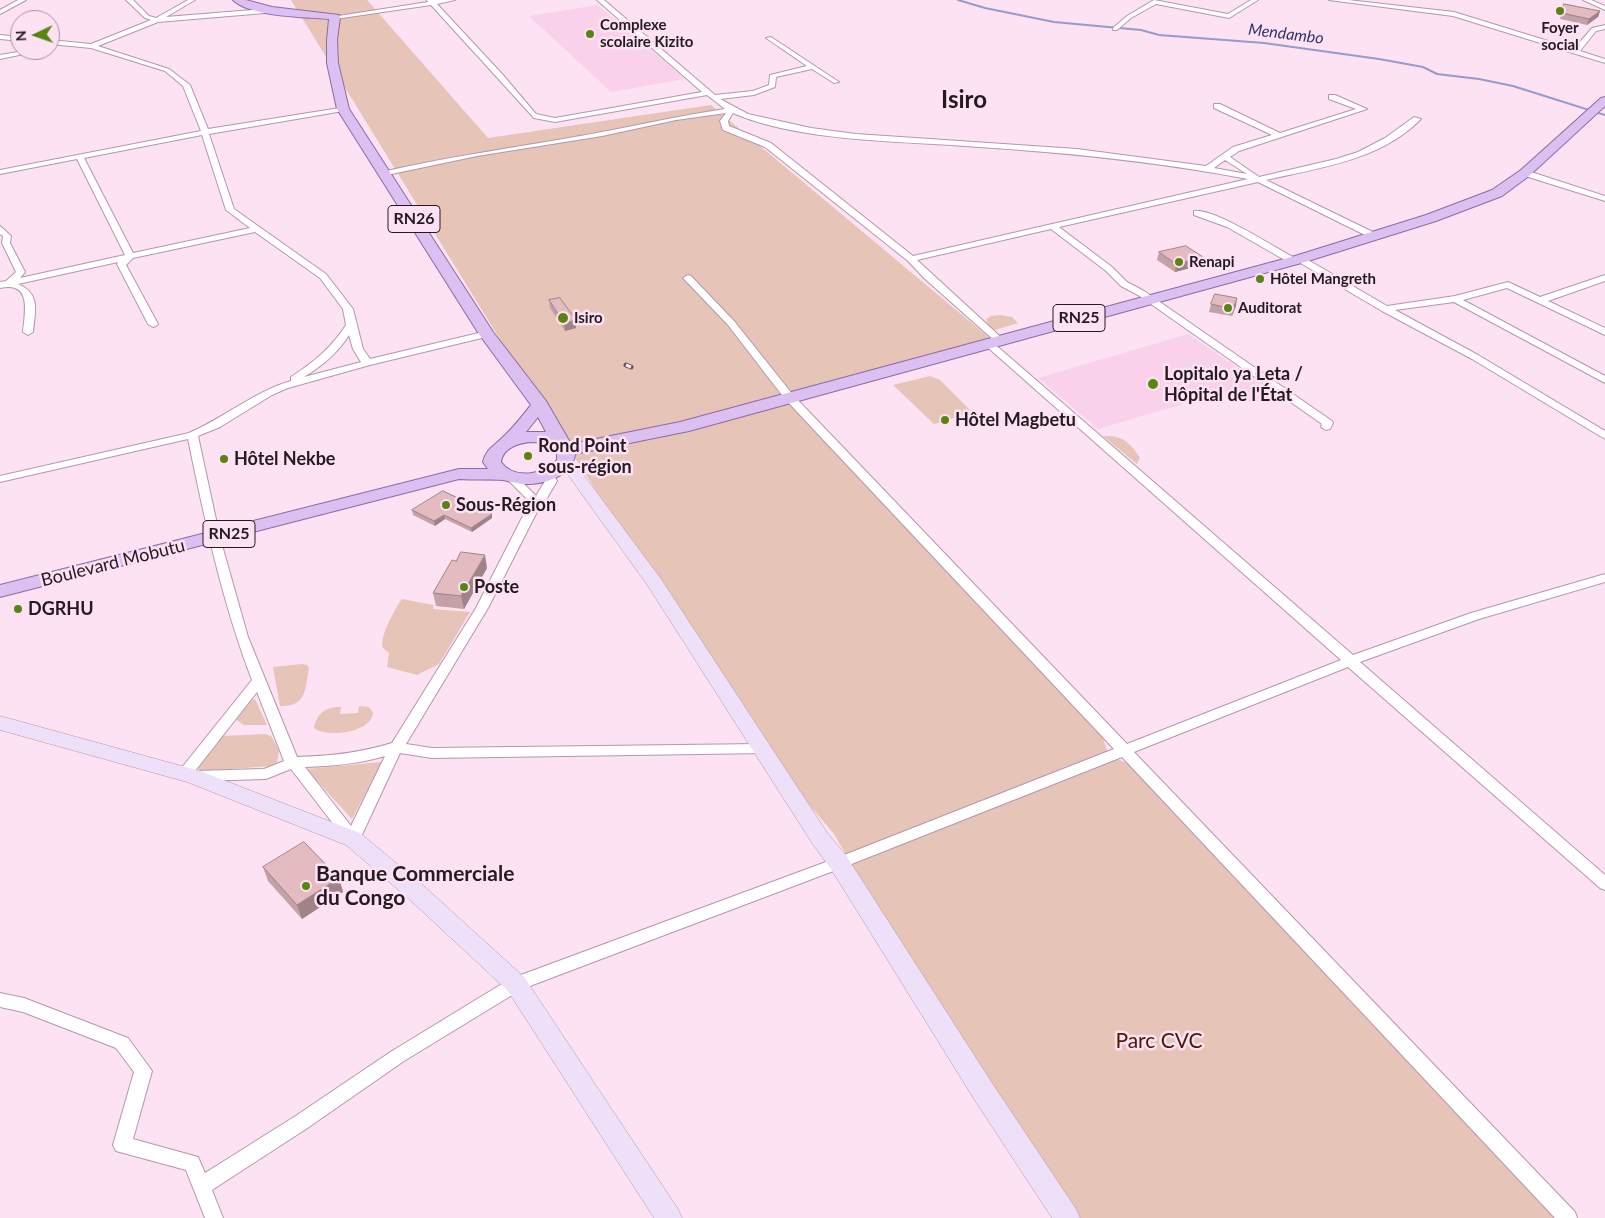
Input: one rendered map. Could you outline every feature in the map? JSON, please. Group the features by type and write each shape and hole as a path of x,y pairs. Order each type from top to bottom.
{"main road":[{"path":"238,0 245,4 277,10 335,16"},
{"name":"RN26","path":"335,16 330,40 332,66 335,86 343,108 487,334 540,404 564,451"},
{"name":"RN25","path":"459,474 501,447 534,436 564,451 683,427 1296,260 1432,218 1497,193 1525,173 1605,100"},
{"path":"508,477 494,467 492,462 501,447 540,404"},
{"path":"564,451 584,485 655,583 819,837 839,862 983,1091 1067,1218"},
{"name":"RN25","path":"459,474 532,478 550,474 560,468 564,451"},
{"name":"Boulevard Mobutu","path":"0,592 459,474"},
{"path":"550,474 584,485"},
{"path":"0,723 189,775 353,839 417,893 516,984 669,1218"}],"street":[{"path":"0,12 23,0"},
{"path":"128,0 147,17 157,20 277,10"},
{"path":"92,46 157,20 192,0"},
{"path":"335,16 432,1 452,0"},
{"path":"600,0 711,95 732,110 768,121 845,134 1077,151 1207,169 1258,179"},
{"path":"1115,29 1129,17 1156,1 1229,16 1255,0"},
{"path":"1332,0 1454,14"},
{"path":"1586,0 1605,8"},
{"path":"432,1 501,76 534,116 555,120 711,95 764,91 773,86 771,78 774,75 812,67"},
{"path":"1421,3 1605,61"},
{"path":"1576,51 1594,29 1605,27"},
{"path":"769,38 836,82"},
{"path":"60,43 92,46 167,70 186,86 205,132 230,210 323,276 348,309 350,324 358,349 367,363"},
{"path":"60,46 74,44"},
{"path":"1207,169 1236,149 1363,109 1332,98"},
{"path":"1217,106 1278,135"},
{"path":"0,172 80,158 205,132 343,108"},
{"path":"385,174 477,154 602,134 676,118 732,110"},
{"path":"732,110 724,121 726,128 768,144 911,259 994,341 1350,661 1605,884"},
{"path":"911,259 1364,154 1380,146 1416,119"},
{"path":"1224,156 1258,179 1374,236"},
{"path":"80,158 130,257"},
{"path":"1525,173 1605,199"},
{"path":"1197,213 1230,225 1475,357 1605,436"},
{"path":"1052,226 1109,269 1124,284 1150,299 1328,422 1326,427"},
{"path":"0,229 7,236 6,243 20,272 5,284"},
{"path":"5,284 256,229"},
{"path":"130,257 121,264 153,324"},
{"path":"688,278 732,323 789,397 1568,1218"},
{"path":"1541,300 1604,280"},
{"path":"5,284 25,290 30,302 28,332"},
{"path":"1385,309 1455,299 1508,285 1605,332"},
{"path":"1455,299 1605,380"},
{"path":"284,386 316,365 338,345 350,324"},
{"path":"0,478 192,435 216,425 268,393 284,386 367,363 487,334"},
{"path":"192,435 214,538 242,636 289,757 353,839 396,747 482,608 536,502 548,488 551,481 550,474"},
{"path":"508,477 536,502"},
{"path":"202,1186 300,1123 398,1056 516,984 839,862 1350,661 1476,616 1605,578"},
{"path":"189,775 259,680"},
{"path":"189,775 266,774 294,762 336,761 368,756 396,747 432,753 762,749"},
{"path":"0,1000 24,1005 122,1043 143,1071 122,1145 192,1164 214,1218"}],"shaded area":[{"name":"Complexe scolaire Kizito","path":"598,5 685,79 611,92 529,16"},
{"name":"Lopitalo ya Leta / Hôpital de l'État","path":"1188,334 1278,395 1251,403 1231,390 1098,429 1038,378"}],"green space":[{"name":"Parc CVC","path":"291,0 367,0 488,138 711,105 998,345 790,397 1095,715 1109,756 1139,768 1568,1218 1071,1218 983,1091 834,834 762,749 530,388"},
{"path":"991,316 1012,317 1018,323 995,330 989,326 986,319"},
{"path":"930,376 940,380 971,411 970,413 934,424 893,385"},
{"path":"1103,436 1120,438 1129,444 1140,458 1137,464"},
{"path":"402,599 434,605 433,609 470,612 439,664 417,675 387,667 389,653 383,648 382,644 388,623"},
{"path":"307,665 309,668 303,695 300,700 289,706 280,706 273,667"},
{"path":"255,699 267,725 244,725 234,718 247,702"},
{"path":"359,706 369,707 373,713 365,725 357,729 348,732 328,733 314,728 319,715 326,710 341,707 340,714 358,713"},
{"path":"265,734 271,736 279,750 277,763 272,766 201,771 197,767 223,736"},
{"path":"382,762 352,819 306,769"}],"building":[{"path":"1564,4 1600,11 1589,19 1562,13"},
{"path":"1186,246 1203,257 1176,264 1159,252"},
{"path":"1215,294 1237,298 1233,309 1211,304"},
{"path":"560,298 576,320 564,323 549,300"},
{"name":"Sous-Région","path":"443,491 492,514 471,528 444,515 434,521 412,510"},
{"path":"461,552 485,555 461,596 433,593 452,560 456,561"},
{"name":"Banque Commerciale du Congo","path":"304,842 339,878 297,905 263,867"}],"waterway":[{"name":"Mendambo","path":"958,0 985,8 1054,22 1141,30 1159,35 1264,43 1379,59 1423,67 1437,74 1479,79 1513,86 1605,115"}],"railway":[{"path":"626,365 631,367"}],"place":[{"name":"Foyer social","path":"1560,11"},
{"name":"Complexe scolaire Kizito","path":"590,34"},
{"name":"Renapi","path":"1179,262"},
{"name":"Hôtel Mangreth","path":"1260,279"},
{"name":"Auditorat","path":"1228,308"},
{"name":"Isiro","path":"563,318"},
{"name":"Lopitalo ya Leta / Hôpital de l'État","path":"1153,384"},
{"name":"Hôtel Magbetu","path":"945,420"},
{"name":"Rond Point sous-région","path":"528,456"},
{"name":"Hôtel Nekbe","path":"224,459"},
{"name":"Sous-Région","path":"446,505"},
{"name":"Poste","path":"464,587"},
{"name":"DGRHU","path":"18,609"},
{"name":"Banque Commerciale du Congo","path":"306,886"}],"district":[{"name":"Isiro","path":"964,100"}]}
